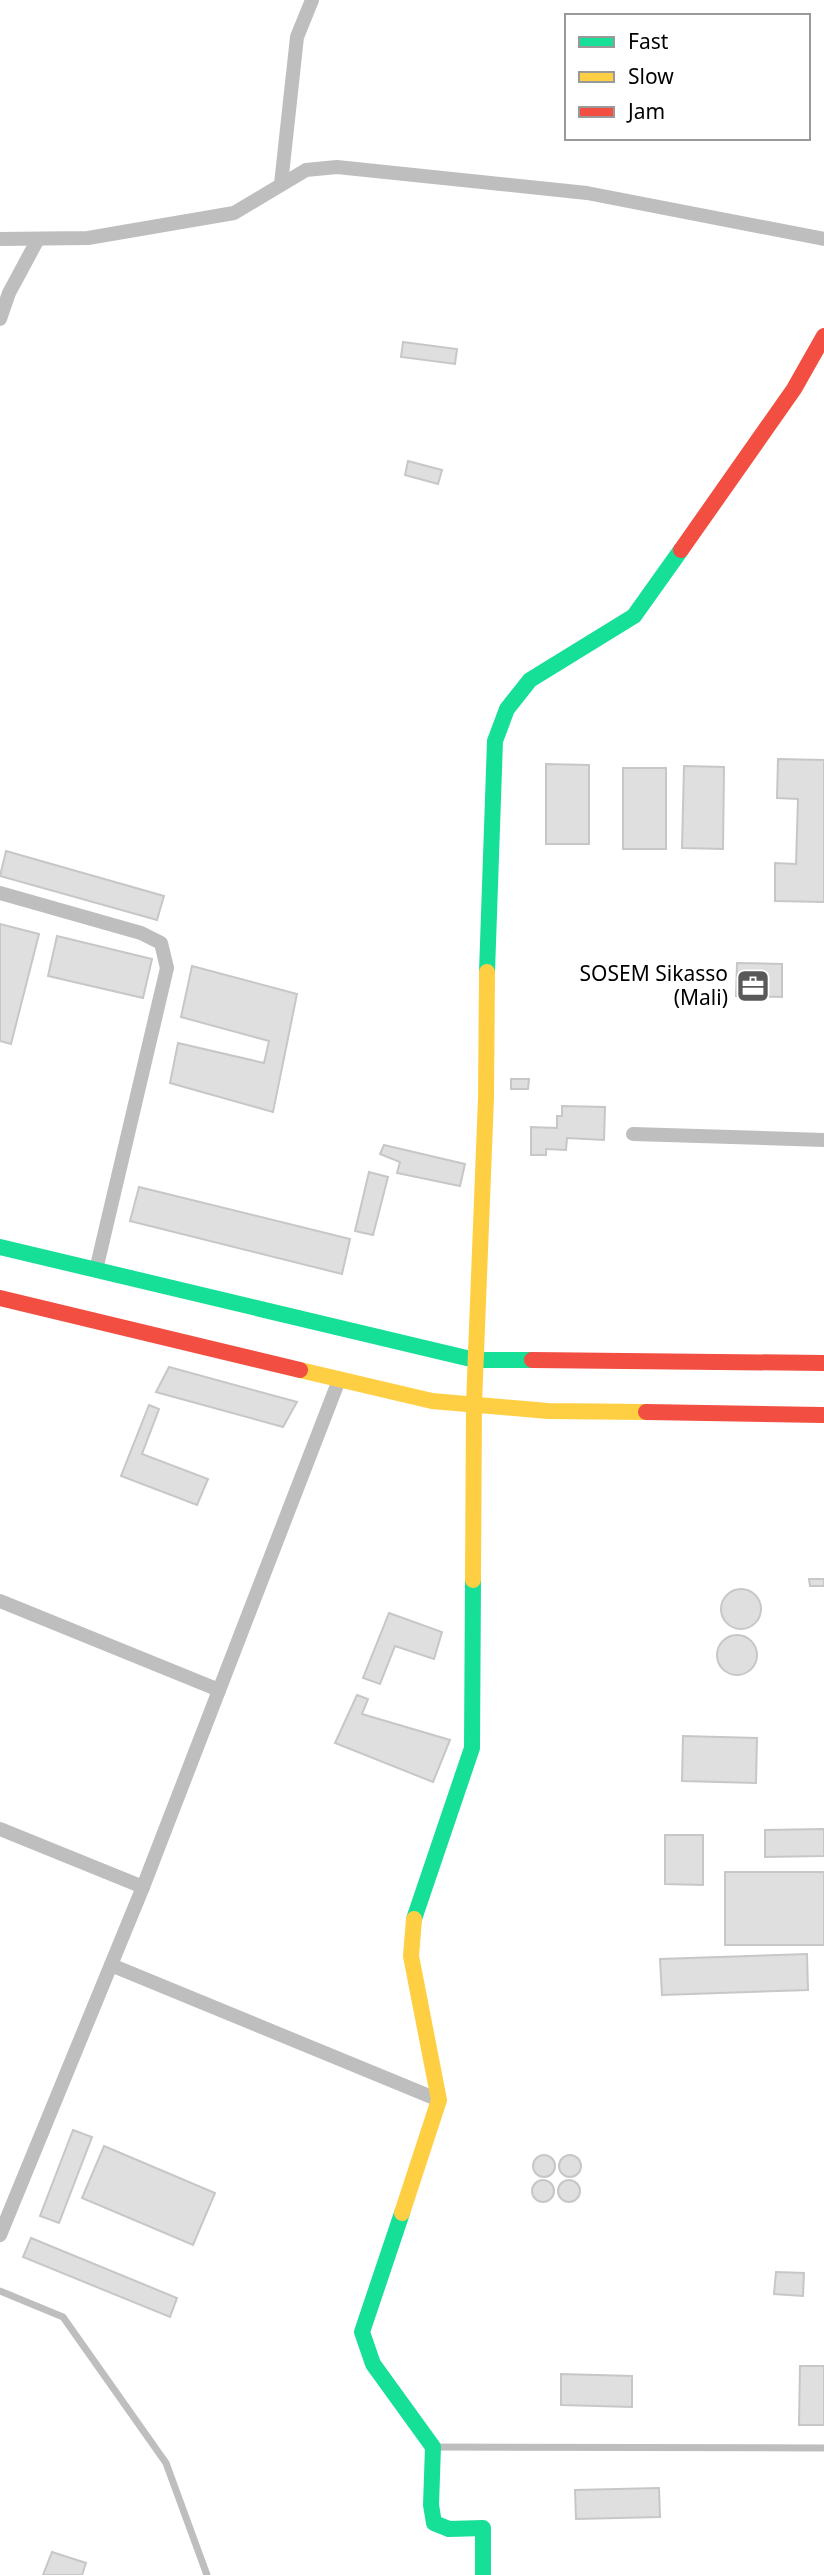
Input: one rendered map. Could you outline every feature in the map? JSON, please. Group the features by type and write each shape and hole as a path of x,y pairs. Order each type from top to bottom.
{"street":[{"path":"281,184 297,37 312,0"},
{"path":"0,239 88,238 234,213 306,170 337,167 587,193 824,239"},
{"path":"0,319 9,293 38,239"},
{"path":"483,2575 483,2528 449,2529 434,2523 433,2446 373,2364 362,2332 439,2100 411,1956 412,1924 472,1748 475,1360 486,1098 495,741 507,709 530,680 634,616 794,389 824,336"},
{"path":"0,893 141,933 161,943 167,968 96,1270"},
{"path":"633,1134 824,1140"},
{"path":"0,1247 475,1360 824,1363"},
{"path":"0,1298 432,1401 548,1412 824,1415"},
{"path":"0,2235 144,1887 339,1380"},
{"path":"0,1601 219,1690"},
{"path":"0,1829 144,1887"},
{"path":"111,1965 439,2100"}],"lane":[{"path":"0,2291 62,2317 166,2463 207,2575"},
{"path":"433,2446 824,2448"}],"building":[{"path":"403,342 457,349 455,364 401,357"},
{"path":"408,461 442,470 438,484 405,475"},
{"path":"778,759 824,760 824,902 775,901 775,863 796,864 798,799 777,798"},
{"path":"546,764 589,765 589,844 546,844"},
{"path":"684,766 724,767 723,849 682,848"},
{"path":"623,768 666,768 666,849 623,849"},
{"path":"6,851 164,896 157,920 0,876"},
{"path":"0,924 39,934 11,1044 0,1041"},
{"path":"57,936 152,959 143,998 48,976"},
{"path":"737,963 782,964 782,997 736,996"},
{"path":"192,966 297,994 273,1112 170,1083 178,1043 264,1063 269,1041 181,1017"},
{"path":"511,1079 529,1079 528,1089 511,1089"},
{"path":"562,1106 605,1107 604,1140 567,1138 566,1150 546,1149 546,1155 531,1155 531,1127 557,1128 557,1116 562,1116"},
{"path":"384,1145 465,1164 460,1186 397,1173 400,1162 380,1154"},
{"path":"369,1172 388,1177 373,1235 355,1231"},
{"path":"139,1187 350,1239 342,1274 130,1221"},
{"path":"169,1367 297,1402 283,1427 156,1392"},
{"path":"149,1405 159,1409 142,1454 208,1479 197,1505 121,1476"},
{"path":"809,1579 824,1579 824,1586 810,1586"},
{"path":"741,1589 749,1590 755,1595 760,1601 760,1617 755,1623 749,1628 741,1629 733,1628 727,1623 722,1617 721,1609 722,1601 727,1595 733,1590"},
{"path":"389,1613 442,1632 434,1659 395,1646 380,1684 363,1678"},
{"path":"737,1635 745,1636 751,1641 756,1647 756,1663 751,1669 745,1674 737,1675 729,1674 723,1669 718,1663 717,1655 718,1647 723,1641 729,1636"},
{"path":"357,1695 368,1699 362,1714 450,1740 433,1782 335,1743"},
{"path":"683,1736 757,1738 756,1783 682,1781"},
{"path":"824,1829 824,1856 765,1857 765,1830"},
{"path":"665,1835 703,1835 703,1885 665,1884"},
{"path":"725,1872 824,1872 824,1945 725,1945"},
{"path":"807,1954 808,1990 662,1995 660,1959"},
{"path":"73,2130 92,2137 59,2223 40,2216"},
{"path":"104,2146 215,2193 193,2245 82,2198"},
{"path":"544,2155 554,2162 555,2166 548,2176 544,2177 534,2170 533,2166 540,2156"},
{"path":"570,2155 580,2162 581,2166 574,2176 570,2177 560,2170 559,2166 566,2156"},
{"path":"543,2180 553,2187 554,2191 547,2201 543,2202 533,2195 532,2191 539,2181"},
{"path":"569,2180 579,2187 580,2191 573,2201 569,2202 559,2195 558,2191 565,2181"},
{"path":"31,2238 177,2298 170,2317 23,2257"},
{"path":"776,2272 804,2273 803,2296 774,2294"},
{"path":"800,2366 824,2366 824,2425 799,2425"},
{"path":"561,2374 632,2376 632,2407 561,2405"},
{"path":"659,2488 660,2517 576,2519 575,2490"},
{"path":"52,2552 86,2563 82,2575 43,2575"}],"traffic: fast":[{"path":"487,972 495,741 507,709 530,680 634,616 681,550"},
{"path":"0,1247 475,1360 532,1360"},
{"path":"414,1919 472,1748 473,1580"},
{"path":"402,2213 362,2332 373,2364 433,2447 431,2505 434,2523 449,2529 483,2528 483,2575"}],"traffic: slow":[{"path":"473,1580 474,1404 486,1098 487,972"},
{"path":"300,1370 432,1401 548,1411 646,1412"},
{"path":"402,2213 439,2100 411,1956 414,1919"}],"traffic: jam":[{"path":"681,550 794,389 824,336"},
{"path":"0,1298 300,1370"},
{"path":"532,1360 824,1363"},
{"path":"646,1412 824,1415"}],"place":[{"name":"SOSEM Sikasso (Mali)","path":"753,986"}]}
